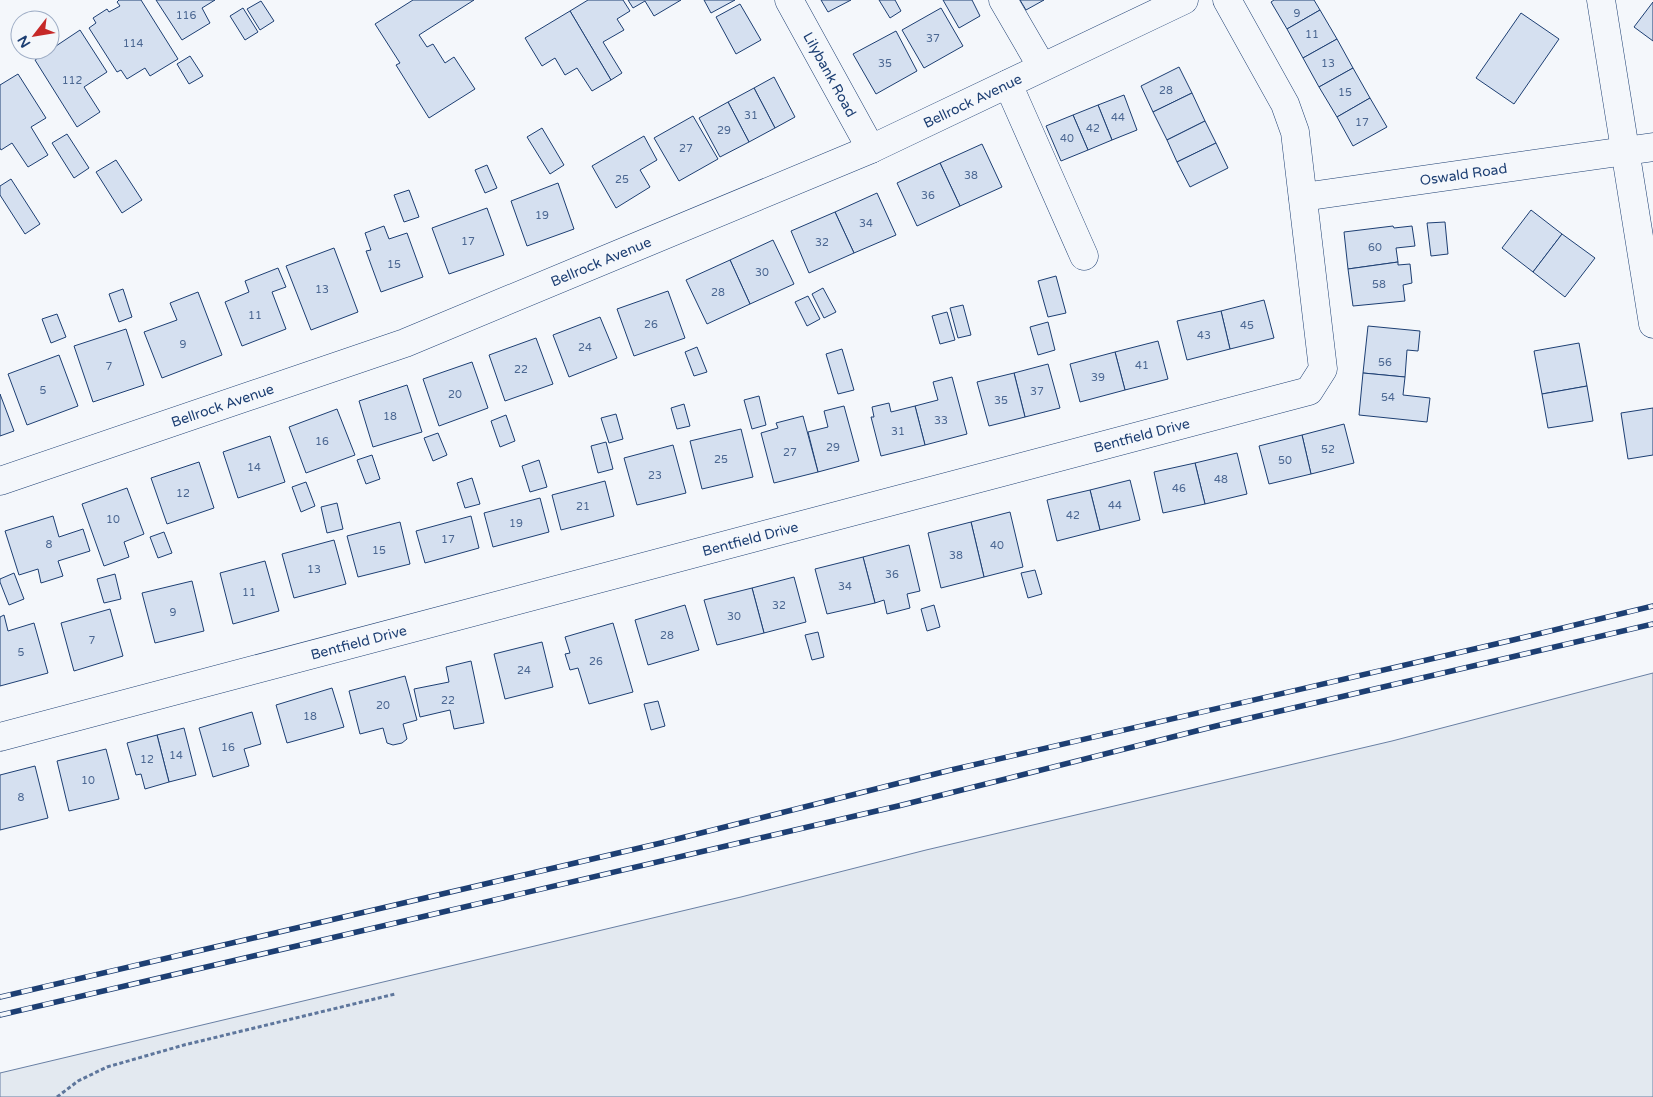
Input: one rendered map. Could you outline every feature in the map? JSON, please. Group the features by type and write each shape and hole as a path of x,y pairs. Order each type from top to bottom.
{"street":[{"name":"Lilybank Road","path":"789,0 871,149"},
{"path":"1003,0 1042,67"},
{"name":"Bellrock Avenue","path":"0,480 405,343 871,149 1184,0"},
{"name":"Bentfield Drive","path":"0,737 1310,391 1323,369 1296,132 1285,104 1227,0"},
{"path":"1601,0 1653,324"},
{"path":"1008,84 1084,256"},
{"name":"Oswald Road","path":"1303,197 1653,147"}],"path":[{"path":"57,1097 78,1081 107,1067 184,1045 395,994"}],"shaded area":[{"path":"1653,673 1653,1097 0,1097 0,1073 741,897 926,850 1392,741"}],"building":[{"path":"119,0 141,0 178,59 150,76 145,68 127,79 121,70 117,72 89,28 96,23 93,18 107,9 109,12 120,6 117,2"},
{"path":"156,0 215,0 202,8 210,23 182,40"},
{"path":"413,0 474,0 419,35 427,47 433,44 445,63 454,57 475,89 429,118 396,65 400,63 375,24"},
{"path":"588,0 623,0 630,11 617,19 624,30 603,42 622,73 611,80 570,11"},
{"path":"628,0 681,0 654,16 645,1 633,8"},
{"path":"704,0 735,0 711,13"},
{"path":"821,0 851,0 828,12"},
{"path":"879,0 895,0 901,11 890,18"},
{"path":"943,0 972,0 980,16 959,28"},
{"path":"1020,0 1044,0 1026,10"},
{"path":"1274,0 1314,0 1320,10 1287,29 1271,2"},
{"path":"261,1 274,21 260,30 247,9"},
{"path":"1653,2 1653,41 1634,27"},
{"path":"740,4 761,40 736,54 716,17"},
{"path":"243,8 258,32 245,40 230,16"},
{"path":"941,8 963,46 924,68 902,30"},
{"path":"1320,10 1337,39 1303,58 1287,29"},
{"path":"570,11 611,80 592,91 577,68 565,75 555,58 542,66 525,38"},
{"path":"1521,13 1559,39 1514,104 1476,78"},
{"path":"80,30 107,72 84,87 100,112 77,127 35,60 60,60 60,43"},
{"path":"896,31 917,71 876,94 853,54"},
{"path":"1337,39 1353,68 1319,87 1303,58"},
{"path":"190,56 203,76 189,84 177,64"},
{"path":"1179,67 1192,93 1153,112 1141,86"},
{"path":"1353,68 1370,98 1337,117 1319,87"},
{"path":"18,74 46,118 31,127 48,155 28,167 12,143 1,150 0,148 0,85"},
{"path":"774,77 795,117 775,128 754,88"},
{"path":"754,88 775,128 749,142 728,102"},
{"path":"1192,93 1205,121 1167,140 1153,112"},
{"path":"1124,95 1137,130 1112,140 1098,105"},
{"path":"1370,98 1387,127 1353,146 1337,117"},
{"path":"728,102 749,142 720,157 699,118"},
{"path":"1098,105 1112,140 1088,150 1073,115"},
{"path":"1073,115 1088,150 1061,161 1046,126"},
{"path":"693,116 718,159 679,181 654,138"},
{"path":"1205,121 1216,143 1177,162 1167,140"},
{"path":"542,128 564,165 550,174 527,137"},
{"path":"67,134 89,168 74,178 52,143"},
{"path":"644,136 657,160 640,170 650,187 616,208 592,166"},
{"path":"1216,143 1228,168 1190,187 1177,162"},
{"path":"982,144 1002,187 960,206 940,163"},
{"path":"116,160 142,200 122,213 96,172"},
{"path":"940,163 960,206 917,226 897,183"},
{"path":"487,165 497,188 485,193 475,170"},
{"path":"11,179 40,224 25,234 0,195 0,186"},
{"path":"558,183 574,229 527,246 511,201"},
{"path":"409,190 419,217 404,222 394,195"},
{"path":"877,193 896,235 854,253 835,212"},
{"path":"487,208 504,255 449,274 432,228"},
{"path":"1531,210 1562,234 1533,272 1502,248"},
{"path":"835,212 854,253 809,273 791,231"},
{"path":"1445,222 1448,254 1431,256 1427,223"},
{"path":"384,226 389,239 407,233 423,277 381,292 366,251 371,250 365,233"},
{"path":"1393,226 1394,228 1412,226 1415,246 1396,248 1398,262 1348,269 1344,232"},
{"path":"1562,234 1595,258 1565,297 1533,272"},
{"path":"773,240 794,284 750,304 730,260"},
{"path":"334,248 358,312 311,330 286,266"},
{"path":"730,260 750,304 707,324 686,280"},
{"path":"1398,262 1398,265 1410,264 1412,283 1403,285 1405,301 1353,306 1348,269"},
{"path":"278,268 286,287 272,292 286,329 242,346 225,302 249,292 245,281"},
{"path":"1056,276 1066,313 1048,317 1038,281"},
{"path":"823,288 836,312 824,318 812,294"},
{"path":"123,289 132,317 119,322 109,294"},
{"path":"668,291 685,338 634,356 617,309"},
{"path":"198,292 222,355 162,378 144,332 177,320 170,303"},
{"path":"808,296 820,319 807,326 795,302"},
{"path":"1264,300 1274,338 1230,349 1221,311"},
{"path":"963,305 971,335 958,338 950,308"},
{"path":"1221,311 1230,349 1187,360 1177,321"},
{"path":"947,312 955,340 940,344 932,316"},
{"path":"57,314 66,337 51,343 42,319"},
{"path":"600,317 617,358 569,377 553,335"},
{"path":"1048,322 1055,350 1038,355 1030,327"},
{"path":"1368,326 1420,331 1418,351 1407,350 1405,377 1363,373"},
{"path":"126,329 144,385 93,402 74,346"},
{"path":"536,338 553,384 505,401 489,355"},
{"path":"1158,341 1168,379 1125,390 1115,352"},
{"path":"1579,343 1587,386 1542,394 1534,351"},
{"path":"697,347 707,372 694,376 685,352"},
{"path":"842,349 854,390 838,394 826,354"},
{"path":"1115,352 1125,390 1080,402 1070,364"},
{"path":"59,355 78,406 27,425 8,374"},
{"path":"472,362 488,408 439,426 423,379"},
{"path":"1048,364 1060,408 1025,417 1014,373"},
{"path":"1014,373 1025,417 989,426 977,382"},
{"path":"1363,373 1405,377 1403,395 1430,398 1427,422 1359,415"},
{"path":"952,377 967,434 925,445 915,406 938,400 933,382"},
{"path":"407,385 422,432 373,447 359,401"},
{"path":"1587,386 1593,421 1548,428 1542,394"},
{"path":"0,394 14,431 0,436"},
{"path":"759,396 766,425 752,429 744,400"},
{"path":"889,403 891,412 915,406 925,445 881,456 871,417 874,417 872,407"},
{"path":"684,404 690,426 677,429 671,408"},
{"path":"844,406 859,461 818,472 808,432 828,427 824,411"},
{"path":"1653,408 1653,455 1628,459 1621,413"},
{"path":"337,409 355,455 306,473 289,427"},
{"path":"616,414 623,439 609,443 601,418"},
{"path":"506,415 515,441 500,447 491,421"},
{"path":"803,416 818,472 774,483 761,433 778,428 776,423"},
{"path":"1344,424 1354,463 1311,474 1302,435"},
{"path":"741,429 753,477 702,489 690,441"},
{"path":"438,433 447,455 433,461 424,438"},
{"path":"1302,435 1311,474 1269,484 1259,446"},
{"path":"270,436 285,482 238,498 223,452"},
{"path":"606,442 613,469 598,473 591,446"},
{"path":"673,445 686,493 637,505 624,458"},
{"path":"1237,453 1247,494 1205,504 1195,463"},
{"path":"372,455 380,479 366,484 357,460"},
{"path":"539,460 547,487 530,492 522,466"},
{"path":"199,462 214,508 167,524 151,478"},
{"path":"1195,463 1205,504 1163,513 1154,472"},
{"path":"472,478 480,504 465,508 457,483"},
{"path":"1130,480 1140,520 1100,530 1090,490"},
{"path":"605,481 614,516 561,530 552,495"},
{"path":"306,482 315,506 301,512 292,487"},
{"path":"127,488 144,534 124,542 129,557 104,566 82,504"},
{"path":"1090,490 1100,530 1057,541 1047,500"},
{"path":"540,498 549,532 493,547 484,513"},
{"path":"337,503 343,529 327,533 321,507"},
{"path":"1010,512 1023,567 984,577 971,522"},
{"path":"53,516 59,537 83,529 90,551 58,561 63,576 41,583 38,569 19,575 5,531"},
{"path":"471,516 479,548 425,563 416,531"},
{"path":"400,522 410,564 358,577 347,536"},
{"path":"971,522 984,577 941,588 928,533"},
{"path":"164,532 172,553 158,558 150,537"},
{"path":"334,540 346,584 294,598 282,554"},
{"path":"909,545 920,591 907,594 910,608 887,614 884,600 875,603 863,557"},
{"path":"863,557 875,603 827,614 815,569"},
{"path":"265,561 279,611 233,624 220,573"},
{"path":"1035,570 1042,594 1028,598 1021,573"},
{"path":"14,573 24,599 9,605 0,579"},
{"path":"115,574 121,599 104,603 97,579"},
{"path":"794,577 806,622 764,633 752,588"},
{"path":"192,581 204,631 155,643 142,593"},
{"path":"752,588 764,633 717,645 704,600"},
{"path":"685,605 699,650 648,665 635,620"},
{"path":"934,605 940,627 927,631 921,609"},
{"path":"110,609 123,656 74,671 61,623"},
{"path":"4,615 8,631 34,623 48,673 0,686 0,617"},
{"path":"613,623 633,692 589,704 578,668 570,670 565,654 570,653 565,637"},
{"path":"818,632 824,657 812,660 805,635"},
{"path":"542,642 553,687 505,699 494,654"},
{"path":"471,661 484,723 454,729 450,710 420,717 414,689 449,682 446,667"},
{"path":"405,676 417,720 403,724 407,739 402,743 393,745 387,743 383,728 360,734 349,691"},
{"path":"332,688 344,727 287,743 276,705"},
{"path":"658,701 665,726 651,730 644,704"},
{"path":"252,712 261,744 244,749 249,766 213,777 199,728"},
{"path":"184,728 196,775 169,782 157,735"},
{"path":"157,735 169,782 145,789 141,774 136,775 127,743"},
{"path":"106,749 119,799 69,811 57,761"},
{"path":"35,766 48,818 0,830 0,775"}],"railway":[{"path":"0,997 661,843 951,770 1653,606"},
{"path":"0,1015 898,806 1216,726 1653,624"}]}
